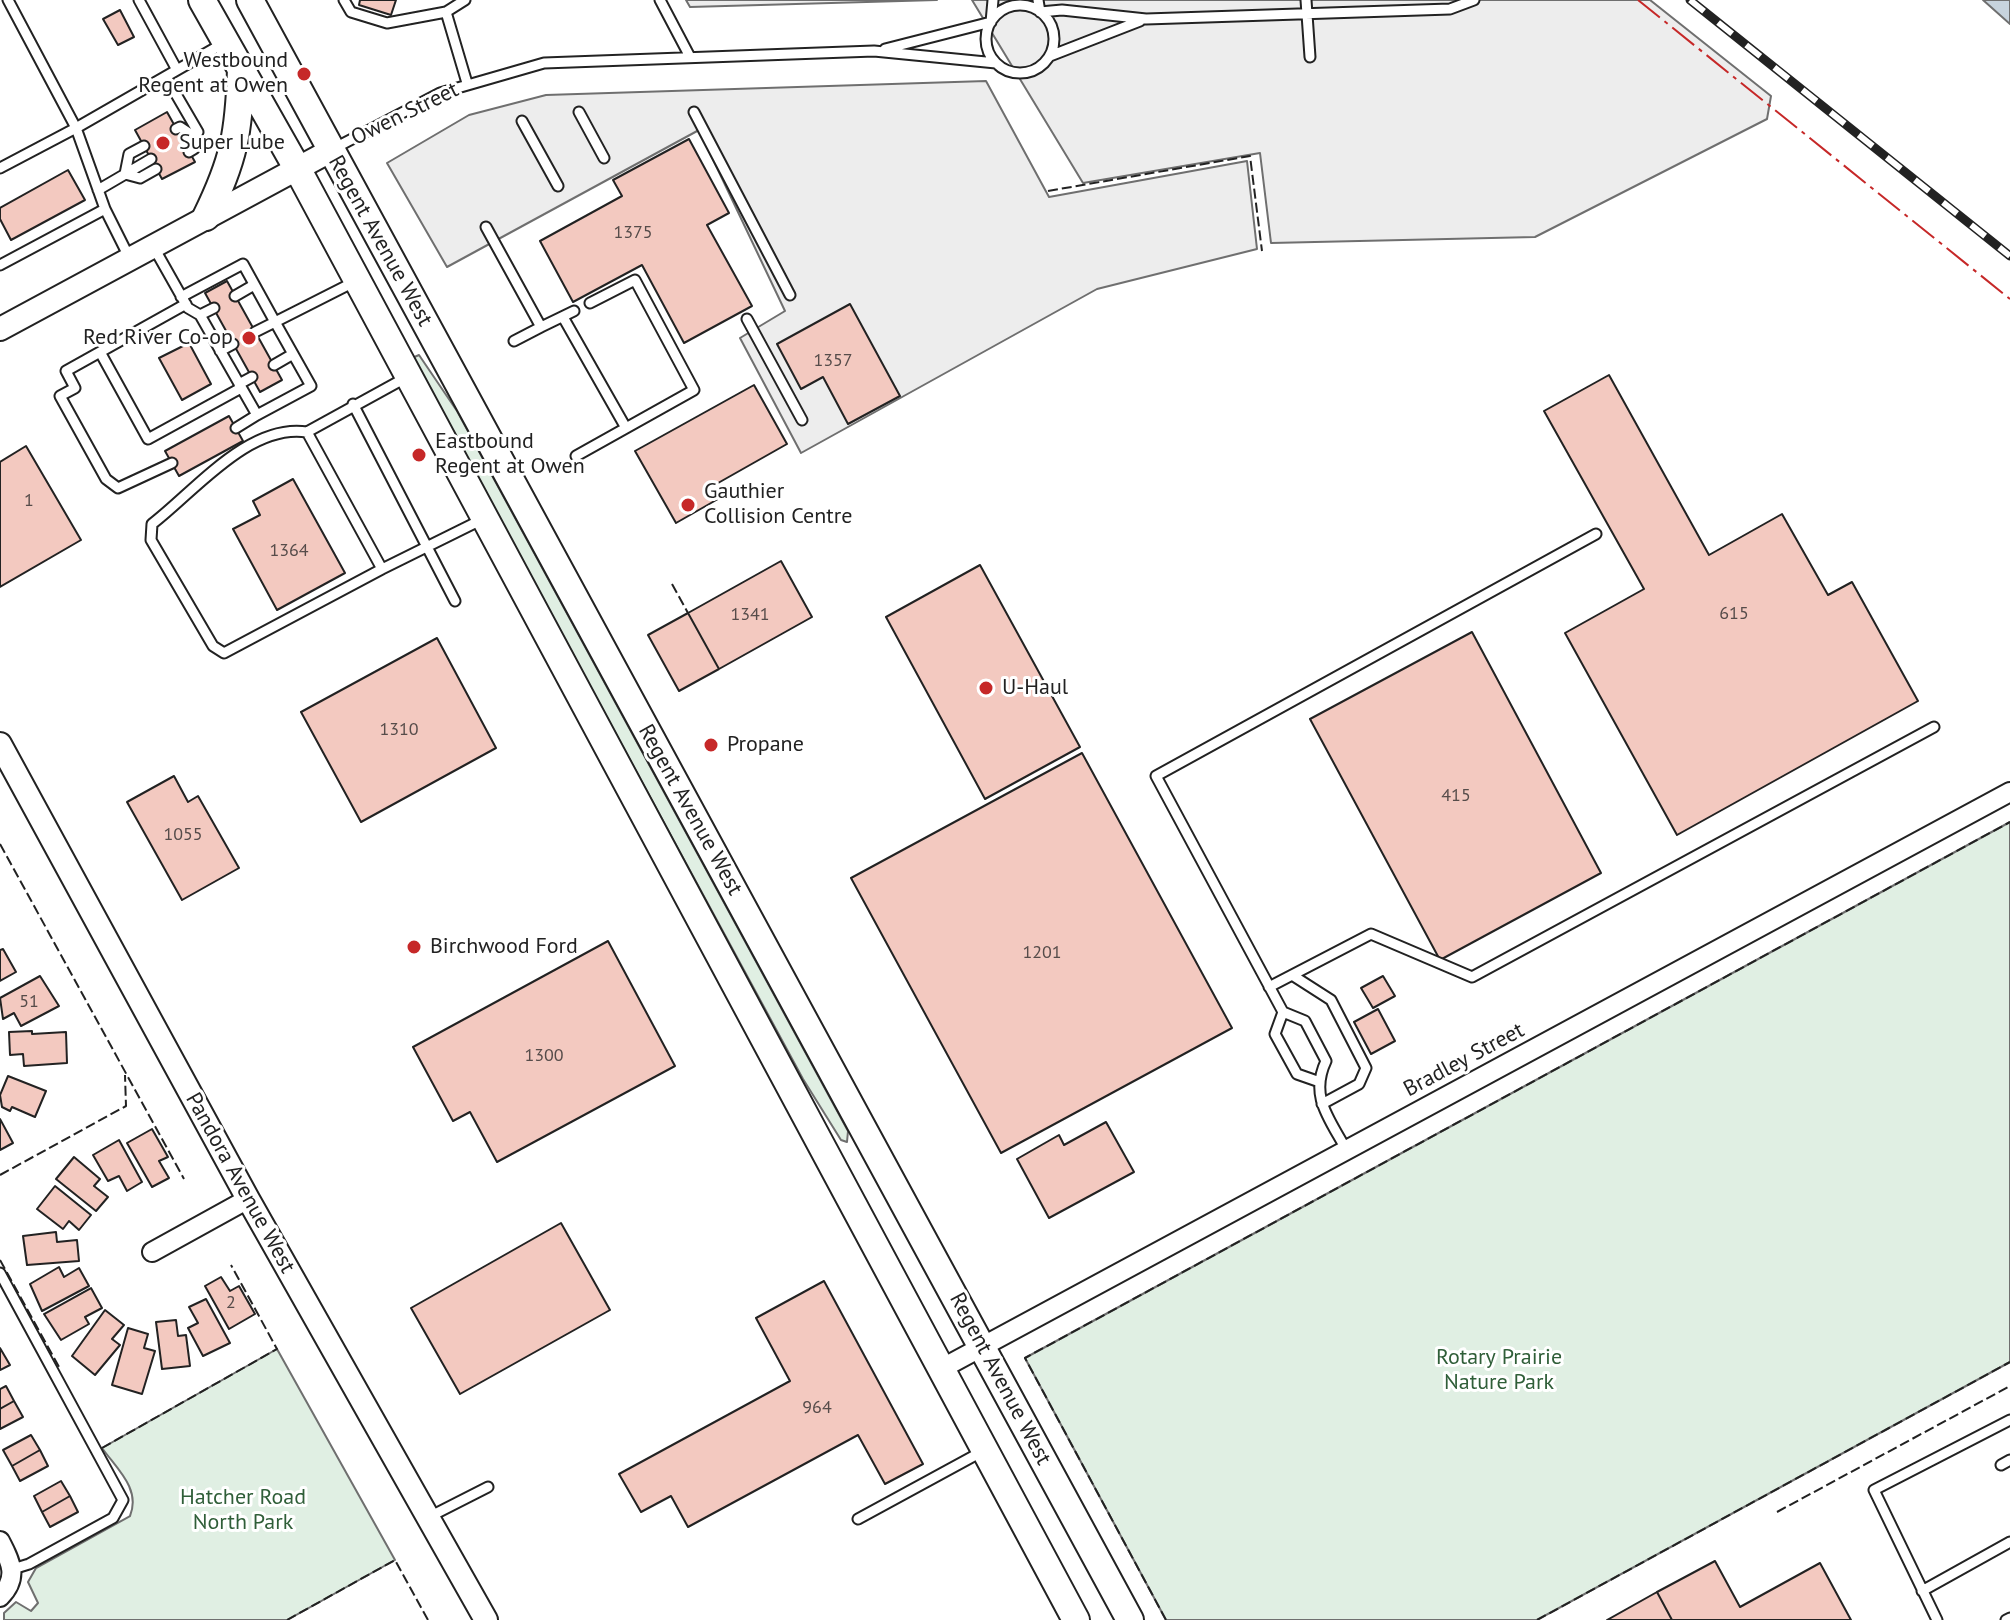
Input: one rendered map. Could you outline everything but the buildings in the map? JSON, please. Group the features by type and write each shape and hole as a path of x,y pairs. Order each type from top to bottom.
{"main road":[{"name":"Regent Avenue West","path":"202,0 297,168 939,1370 1076,1620"},
{"name":"Regent Avenue West","path":"250,0 1130,1620"},
{"path":"206,217 229,171 240,122 241,69"}],"street":[{"name":"Owen Street","path":"2,322 129,259 330,151"},
{"name":"Pandora Avenue West","path":"0,744 248,1199 486,1620"},
{"name":"Bradley Street","path":"939,1370 2010,792"},
{"path":"152,1252 248,1199"},
{"path":"0,1541 13,1569 9,1587 0,1597"}],"lane":[{"path":"8,0 76,128 105,209 129,259"},
{"path":"139,0 177,70"},
{"path":"344,0 351,12 387,23 446,12 465,0"},
{"path":"660,0 689,55"},
{"path":"993,0 987,43 996,63"},
{"path":"1038,0 1040,12 1052,27 1050,56"},
{"path":"1306,0 1310,57"},
{"path":"874,51 991,22 1008,7 1019,5 1040,12 1062,10 1146,19 1450,9 1474,0"},
{"path":"446,12 467,83"},
{"path":"1050,56 1146,19"},
{"path":"0,168 226,42"},
{"name":"Owen Street","path":"330,151 440,93 544,63 689,55 874,51 996,63 1016,73 1035,69 1050,56"},
{"path":"166,77 198,132 187,138"},
{"path":"579,112 604,158"},
{"path":"694,112 790,295"},
{"path":"522,121 558,186"},
{"path":"176,129 180,127 194,149 189,152"},
{"path":"125,174 129,154 144,146"},
{"path":"98,190 151,159"},
{"path":"125,174 140,178 156,169"},
{"path":"0,265 105,209"},
{"path":"486,227 541,327"},
{"path":"153,246 184,300 200,315 257,415"},
{"path":"172,463 131,485 118,488 106,479 60,396 75,388 66,371 243,264 311,386 236,428"},
{"path":"576,456 694,390 635,280 590,303"},
{"path":"255,332 357,281"},
{"path":"235,296 254,285"},
{"path":"200,315 214,308"},
{"path":"514,341 574,311"},
{"path":"563,317 626,428"},
{"path":"747,319 802,420"},
{"path":"220,351 233,344"},
{"path":"100,352 148,439 252,377"},
{"path":"274,365 293,354"},
{"path":"407,377 307,432 286,429 231,457 152,524 151,540 213,646 224,653 484,518"},
{"path":"353,404 455,601"},
{"path":"307,432 382,569"},
{"path":"1347,1151 1322,1104 1317,1081 1326,1061 1305,1021 1283,1012 1156,776 1596,534"},
{"path":"1269,987 1371,934 1472,977 1934,727"},
{"path":"1292,975 1331,1000 1366,1068 1359,1084 1322,1104"},
{"path":"1283,1012 1275,1034 1297,1074 1317,1081"},
{"path":"0,1273 123,1500 113,1518 13,1569"},
{"path":"1937,1620 1874,1490 2010,1420"},
{"path":"858,1519 983,1451"},
{"path":"429,1517 488,1487"},
{"path":"1922,1591 2010,1542"}],"green space":[{"path":"419,355 457,411 848,1131 847,1142 841,1140 803,1079 412,358"},
{"name":"Rotary Prairie Nature Park","path":"2010,822 2010,1362 1537,1620 1166,1620 1025,1358"},
{"name":"Hatcher Road North Park","path":"277,1349 395,1560 287,1620 4,1620 4,1613 16,1602 31,1611 38,1603 28,1582 36,1568 130,1516 133,1506 130,1488 102,1448"}],"shaded area":[{"path":"686,0 937,0 690,7"},
{"path":"972,0 1650,0 1771,96 1767,119 1535,237 1271,243 1260,153 1083,183"},
{"path":"1983,0 2010,0 2010,24"},
{"path":"986,81 1049,197 1247,161 1257,249 1097,289 801,453 740,338 785,311 699,130 447,267 387,163 469,115 546,95"}],"railway":[{"path":"1690,0 2010,256"}],"fence":[{"path":"1048,191 1250,156 1262,251"},
{"path":"672,584 688,613"},
{"path":"1166,1620 1025,1358 2010,822"},
{"path":"0,844 184,1179"},
{"path":"0,1175 126,1106 125,1075"},
{"path":"0,1260 59,1367"},
{"path":"102,1448 277,1349 231,1265"},
{"path":"1537,1620 2010,1362"},
{"path":"1777,1512 2010,1386"},
{"path":"287,1620 395,1560 428,1620"}],"power":[{"path":"1638,0 2010,299"}],"place":[{"name":"Westbound Regent at Owen","path":"304,74"},
{"name":"Super Lube","path":"163,143"},
{"name":"Red River Co-op","path":"249,338"},
{"name":"Eastbound Regent at Owen","path":"419,455"},
{"name":"Gauthier Collision Centre","path":"688,505"},
{"name":"U-Haul","path":"986,688"},
{"name":"Propane","path":"711,745"},
{"name":"Birchwood Ford","path":"414,947"}]}
